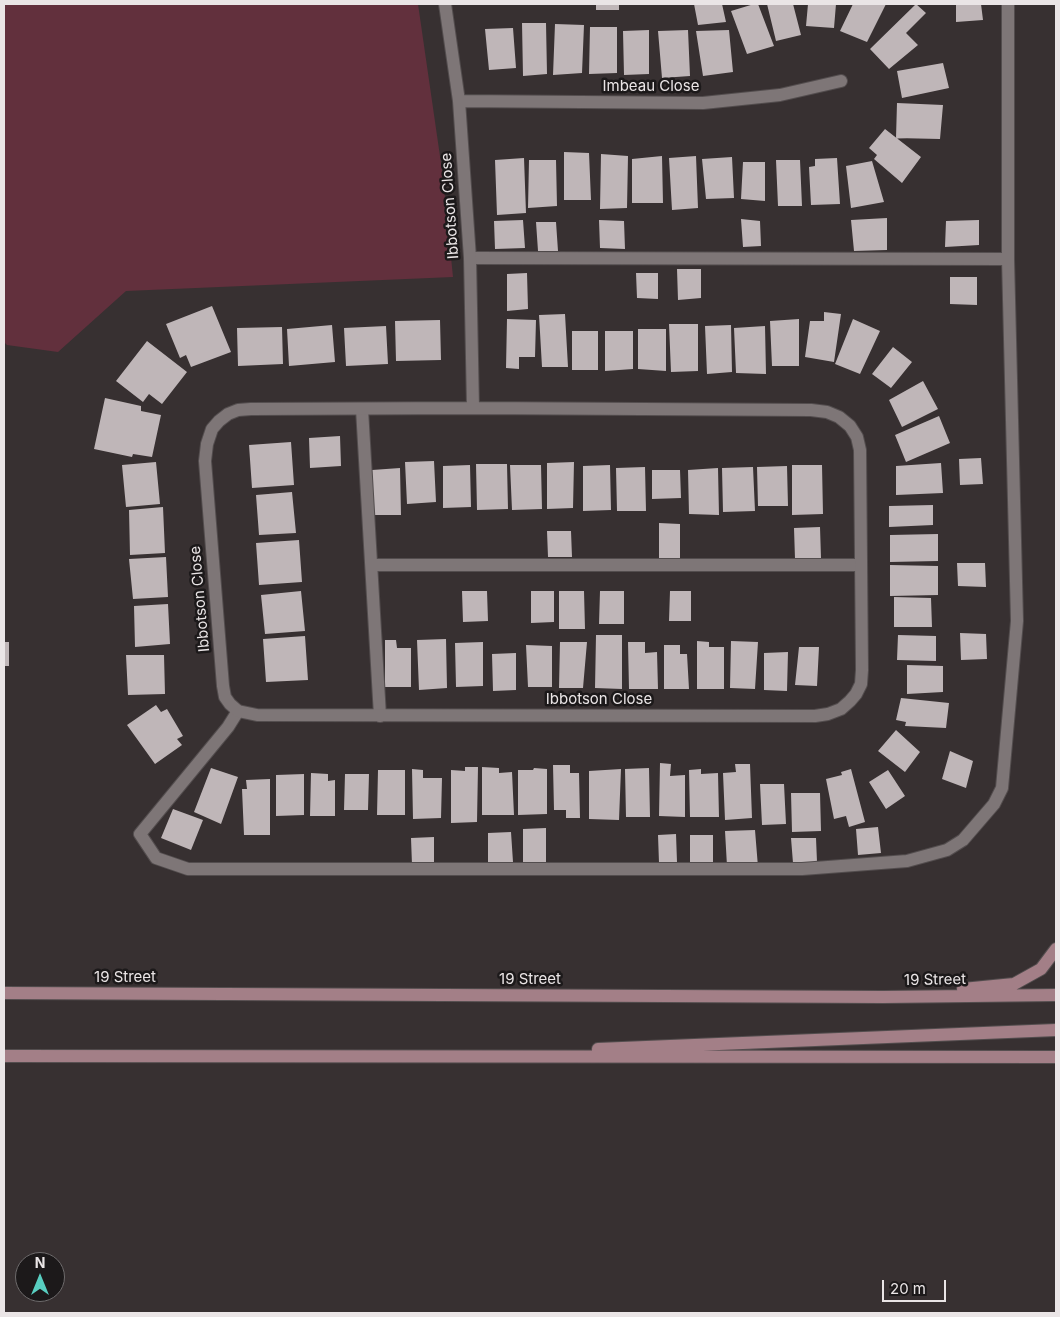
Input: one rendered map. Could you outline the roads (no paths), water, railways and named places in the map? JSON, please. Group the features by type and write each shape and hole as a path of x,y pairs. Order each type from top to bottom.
{"main road":[{"path":"883,997 1014,984 1041,969 1056,948"},
{"name":"19 Street","path":"4,993 883,997 1056,995"},
{"path":"408,1056 1056,1030"},
{"path":"4,1056 1056,1058"}],"street":[{"name":"Ibbotson Close","path":"445,4 459,101 470,258 473,408"},
{"path":"238,711 228,727 140,834 156,858 188,869 802,869 907,861 946,850 963,840 994,804 1002,788 1017,620 1008,259 1008,4"},
{"name":"Imbeau Close","path":"459,101 702,103 780,95 841,81"},
{"path":"470,258 1008,259"},
{"name":"Ibbotson Close","path":"362,409 802,410 827,412 838,417 850,426 857,437 860,450 862,670 861,684 856,694 841,708 828,714 815,716 257,715 238,711 225,697 223,686 205,461 206,444 212,429 228,414 238,410 362,409"},
{"path":"362,409 380,716"},
{"path":"372,565 861,565"}]}
